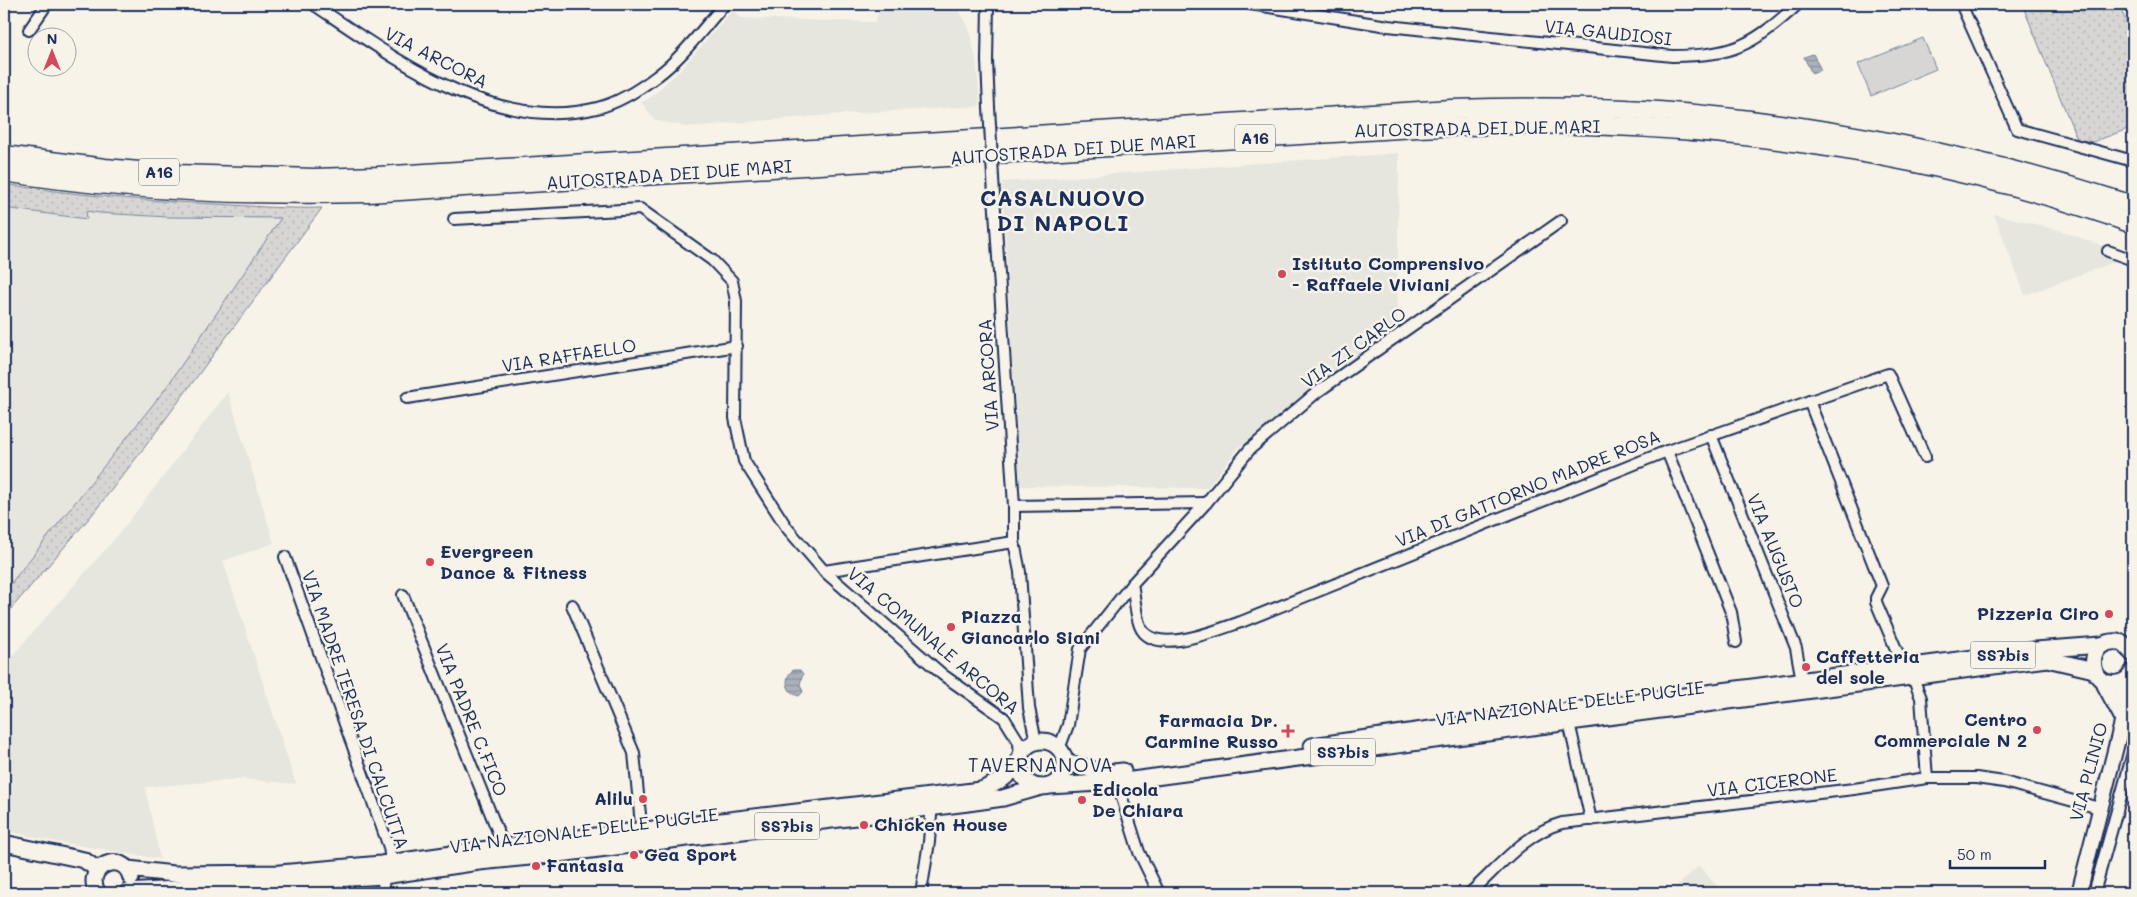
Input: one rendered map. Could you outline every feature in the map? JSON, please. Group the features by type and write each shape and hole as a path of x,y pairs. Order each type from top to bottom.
{"highway":[{"name":"AUTOSTRADA DEI DUE MARI","path":"4,155 105,168 174,174 314,178 378,176 1441,109 1589,108 1728,117 1866,137 2000,166 2133,205"},
{"name":"AUTOSTRADA DEI DUE MARI","path":"4,172 104,185 173,191 303,194 368,193 1412,128 1589,125 1726,134 1862,153 1929,166 1995,183 2133,224"}],"main road":[{"name":"SS7bis","path":"2101,645 2106,642 2133,636"},
{"path":"2117,641 2128,646 2133,654"},
{"name":"VIA NAZIONALE DELLE PUGLIE","path":"1909,673 2035,650 2101,645"},
{"path":"2098,675 2094,656 2101,645"},
{"name":"VIA NAZIONALE DELLE PUGLIE","path":"128,893 290,887 387,869 503,853 642,838 932,801 1003,798 1045,787 1116,777 1909,673 2047,659 2098,675"},
{"name":"SS7bis","path":"2098,675 2108,683 2129,681"},
{"path":"1019,763 1024,778 1028,783 1045,787 1061,777 1062,756 1048,742 1036,742"},
{"name":"SS7bis","path":"1019,763 1025,749 1036,742"},
{"name":"VIA NAZIONALE DELLE PUGLIE","path":"1062,756 1116,777"},
{"name":"VIA NAZIONALE DELLE PUGLIE","path":"932,801 981,790 1000,781 1019,763"},
{"path":"4,843 84,860 98,870 94,879 98,893"},
{"name":"SS7bis","path":"98,870 107,863 113,862 128,869 132,881 128,893"},
{"name":"VIA NAZIONALE DELLE PUGLIE","path":"128,869 174,874 387,869"}],"street":[{"path":"30,28 47,4"},
{"name":"VIA ARCORA","path":"313,4 382,50 474,98 509,109 539,113 566,113 598,108 633,92 659,75 725,4"},
{"name":"VIA ARCORA","path":"990,4 987,46 989,107 1014,506 1014,542 1020,572 1029,708 1036,742"},
{"name":"VIA GAUDIOSI","path":"1250,4 1388,26 1672,56 1702,56 1743,46 1772,28 1798,4"},
{"path":"1265,6 1277,4"},
{"path":"1961,4 2017,129 2133,161"},
{"name":"VIA COMUNALE ARCORA","path":"454,219 640,209 712,260 732,281 736,301 735,418 744,461 787,528 824,571 943,675 1004,718 1019,742 1019,763"},
{"name":"VIA ZI CARLO","path":"1062,756 1080,649 1132,584 1206,503 1250,449 1316,394 1561,221"},
{"path":"2108,251 2133,260"},
{"name":"VIA RAFFAELLO","path":"406,398 737,346"},
{"name":"VIA DI GATTORNO MADRE ROSA","path":"1132,584 1140,627 1146,636 1172,641 1186,640 1258,615 1667,451 1888,374 1925,457"},
{"path":"1809,401 1882,586 1876,602 1921,698 1927,778"},
{"name":"VIA AUGUSTO","path":"1710,435 1796,648 1803,687"},
{"path":"1667,451 1731,612 1736,642"},
{"path":"1014,506 1206,503"},
{"path":"824,571 1014,542"},
{"name":"VIA MADRE TERESA DI CALCUTTA","path":"285,557 389,847 384,893"},
{"name":"VIA PADRE C.FICO","path":"403,595 500,837 503,853"},
{"path":"572,605 634,753 642,838"},
{"name":"VIA PLINIO","path":"2098,675 2122,719"},
{"name":"VIA PLINIO","path":"2079,893 2122,719 2129,681"},
{"path":"1568,718 1591,820"},
{"path":"2094,893 2133,753"},
{"path":"1116,777 1139,852 1159,893"},
{"name":"VIA CICERONE","path":"1470,893 1533,835 1548,827 1562,823 1854,789 1927,778 1976,778 2004,782 2099,808"},
{"path":"921,893 932,801"}],"shaded area":[{"path":"882,4 955,4 968,26 976,59 980,106 841,114 687,127 655,120 641,102 650,98 681,69 733,10 740,18 875,22"},
{"path":"2022,4 2119,4 2133,40 2133,127 2093,142 2077,139"},
{"path":"1923,38 1936,69 1871,96 1858,64"},
{"path":"1813,54 1821,70 1812,74 1804,57"},
{"path":"1399,153 1397,335 1258,439 1239,447 1207,488 1020,486 1002,182"},
{"path":"4,184 136,199 269,207 322,208 144,448 91,516 4,617 4,592 166,388 281,218 168,217 86,211 87,219 4,208"},
{"path":"4,208 87,219 85,211 168,217 282,218 166,388 4,592"},
{"path":"1994,214 2062,231 2121,253 2122,259 2025,295"},
{"path":"228,392 274,543 223,561 296,784 244,779 145,787 160,859 52,841 4,830 4,665 119,534"},
{"path":"793,670 800,670 803,674 800,684 803,692 799,696 791,692 787,685 788,677"},
{"path":"1699,866 1723,893 1669,893"}],"place":[{"name":"Istituto Comprensivo - Raffaele Viviani","path":"1282,274"},
{"name":"Evergreen Dance & Fitness","path":"430,562"},
{"name":"Pizzeria Ciro","path":"2109,614"},
{"name":"Piazza Giancarlo Siani","path":"951,627"},
{"name":"Caffetteria del sole","path":"1806,667"},
{"name":"Centro Commerciale N 2","path":"2037,730"},
{"name":"Farmacia Dr. Carmine Russo","path":"1288,731"},
{"name":"Alilu","path":"643,799"},
{"name":"Edicola De Chiara","path":"1082,800"},
{"name":"Chicken House","path":"864,825"},
{"name":"Gea Sport","path":"634,855"},
{"name":"Fantasia","path":"536,866"}],"district":[{"name":"CASALNUOVO DI NAPOLI","path":"1063,210"},
{"name":"TAVERNANOVA","path":"1041,765"}]}
